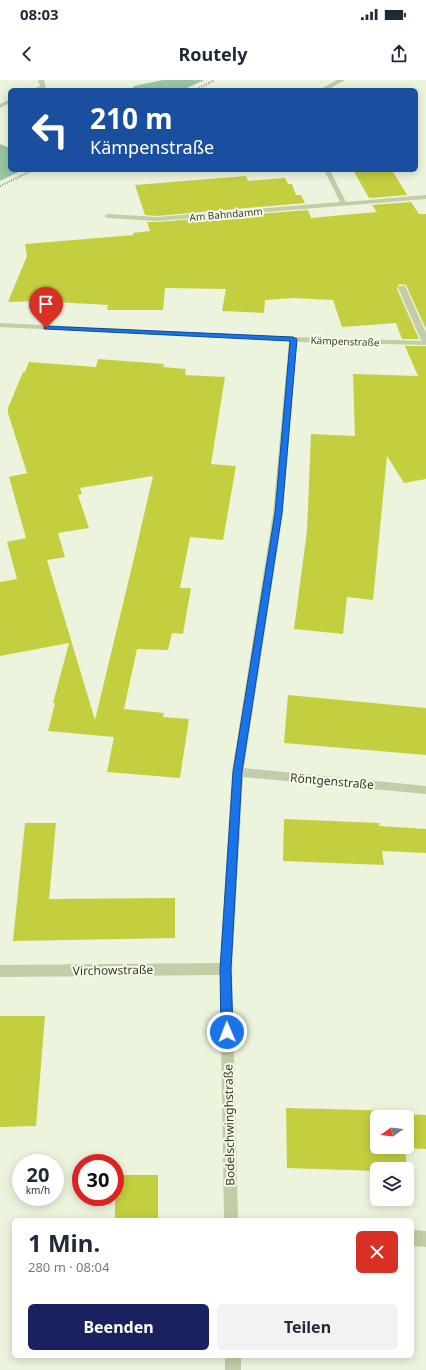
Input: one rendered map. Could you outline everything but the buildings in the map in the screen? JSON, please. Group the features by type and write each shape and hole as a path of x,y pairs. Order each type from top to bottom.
{"street":[{"path":"39,88 43,86 42,80"},
{"path":"326,88 342,80"},
{"path":"328,172 344,204"},
{"name":"Am Bahndamm","path":"108,216 157,219 426,196"},
{"path":"402,288 426,343"},
{"name":"Kämpenstraße","path":"0,325 293,339 426,343"},
{"name":"Bodelschwinghstraße","path":"231,1218 226,969 238,772 278,513 293,339"},
{"name":"Röntgenstraße","path":"238,772 426,790"},
{"name":"Virchowstraße","path":"0,971 226,969"},
{"path":"414,1238 426,1239"},
{"path":"232,1358 233,1370"}],"green space":[{"path":"163,80 204,80 187,88 133,88 134,86"},
{"path":"0,144 8,147 8,172 19,172 0,181"}],"railway":[{"path":"199,88 215,80"},
{"path":"0,186 29,172"}],"route":[{"path":"46,328 293,339 278,513 238,772 226,969 227,1032"}]}
